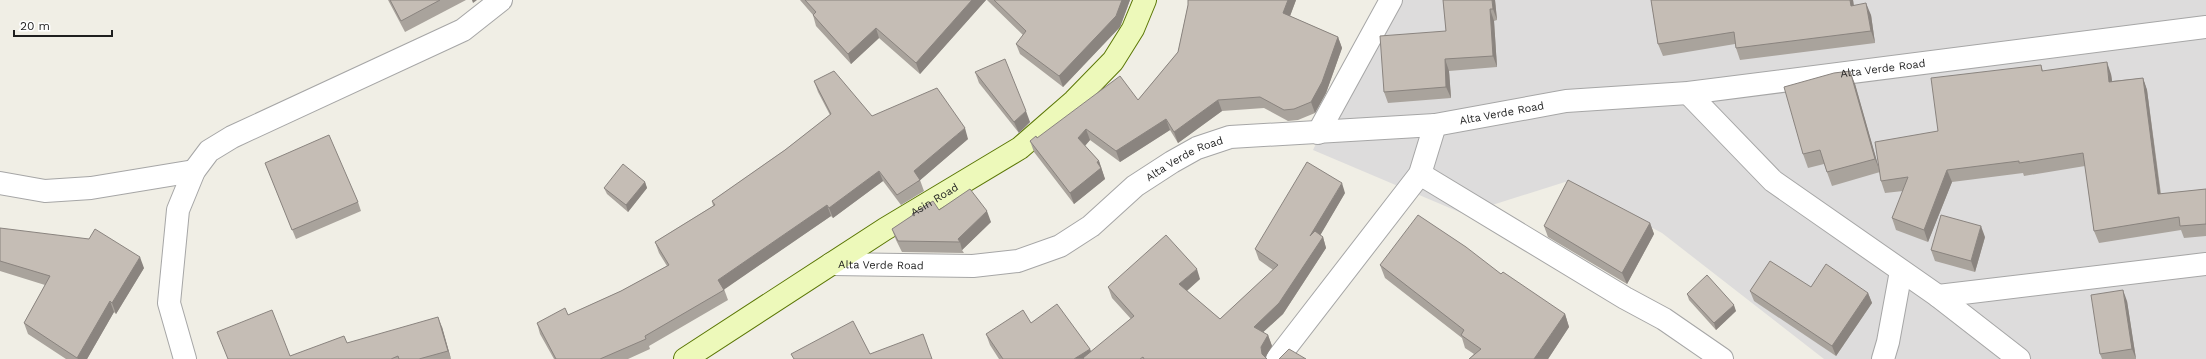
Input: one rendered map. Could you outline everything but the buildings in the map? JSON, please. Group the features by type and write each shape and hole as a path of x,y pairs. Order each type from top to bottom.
{"main road":[{"name":"Asin Road","path":"686,359 885,229 1020,148 1074,101 1113,61 1133,29 1145,0"}],"street":[{"path":"184,359 169,303 178,210 194,171 209,150 232,137 463,30 502,0"},
{"path":"1318,133 1391,0"},
{"name":"Alta Verde Road","path":"831,264 973,266 1018,261 1060,246 1091,226 1135,186 1196,148 1230,137 1435,125 1566,101 1688,93 2206,26"},
{"path":"1688,93 1773,181 1938,296 2019,359"},
{"path":"1277,359 1420,174 1435,125"},
{"path":"0,183 45,191 91,188 194,171"},
{"path":"1420,174 1625,298 1664,319 1722,359"},
{"path":"1938,296 2206,264"},
{"path":"1883,359 1888,342 1901,271"}],"shaded area":[{"path":"1396,0 2206,0 2206,359 1824,359 1662,233 1565,182 1464,214 1313,150 1353,68"}]}
